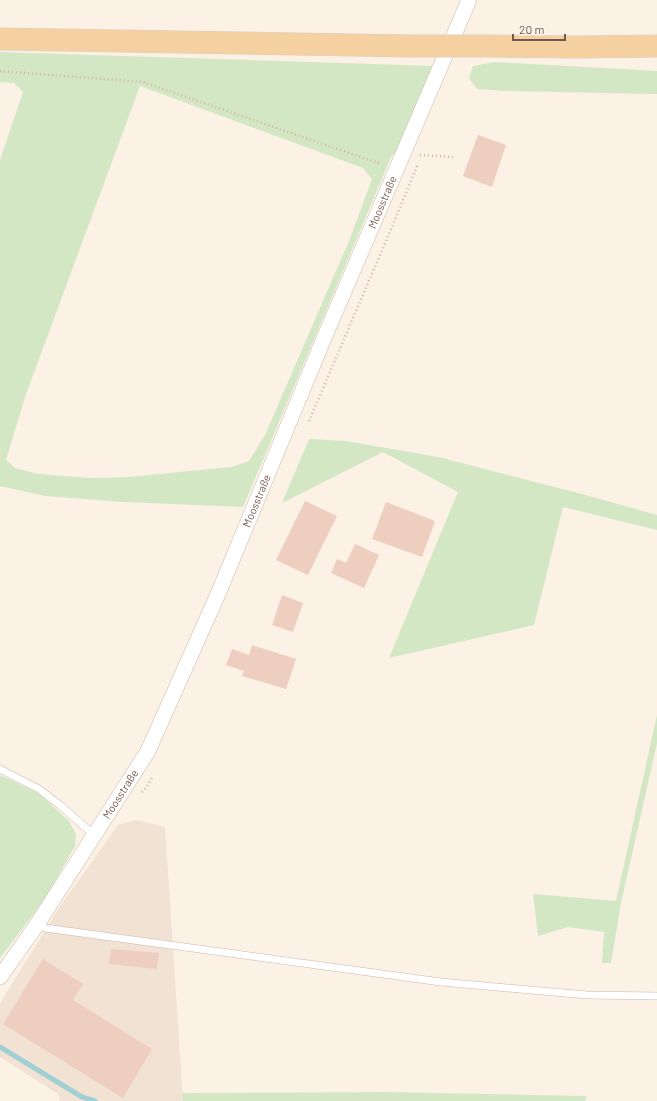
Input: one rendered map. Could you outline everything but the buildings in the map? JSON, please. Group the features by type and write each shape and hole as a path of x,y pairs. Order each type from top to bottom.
{"main road":[{"path":"0,39 410,46 657,46"}],"street":[{"name":"Moosstraße","path":"0,977 38,923 148,751 218,594 325,336 469,0"}],"lane":[{"path":"0,769 39,789 94,835"},
{"path":"38,923 45,928 441,982 587,995 657,996"}],"path":[{"path":"0,71 143,82 397,169"},
{"path":"404,154 454,157"}],"shaded area":[{"path":"136,820 165,827 183,1101 60,1101 58,1094 0,1057 0,1003 61,905 118,825"}],"green space":[{"path":"0,52 434,66 397,156 392,155 243,507 123,502 45,496 0,486 0,160 23,92 14,83 0,82","holes":["140,86 363,168 372,179 349,241 265,435 249,461 231,467 129,477 90,478 38,474 15,468 6,460 25,397"]},
{"path":"494,62 657,71 657,94 477,89 469,78 473,66"},
{"path":"309,439 346,441 438,457 582,494 657,515 657,530 563,507 534,625 389,658 458,492 383,452 282,503"},
{"path":"657,715 657,743 621,903 611,963 602,963 604,932 568,927 538,936 533,894 616,901"},
{"path":"0,775 38,793 69,821 76,834 75,846 45,899 0,958"},
{"path":"384,1092 587,1096 585,1101 183,1101 182,1093"}],"waterway":[{"path":"0,1047 82,1097 95,1101"}]}
